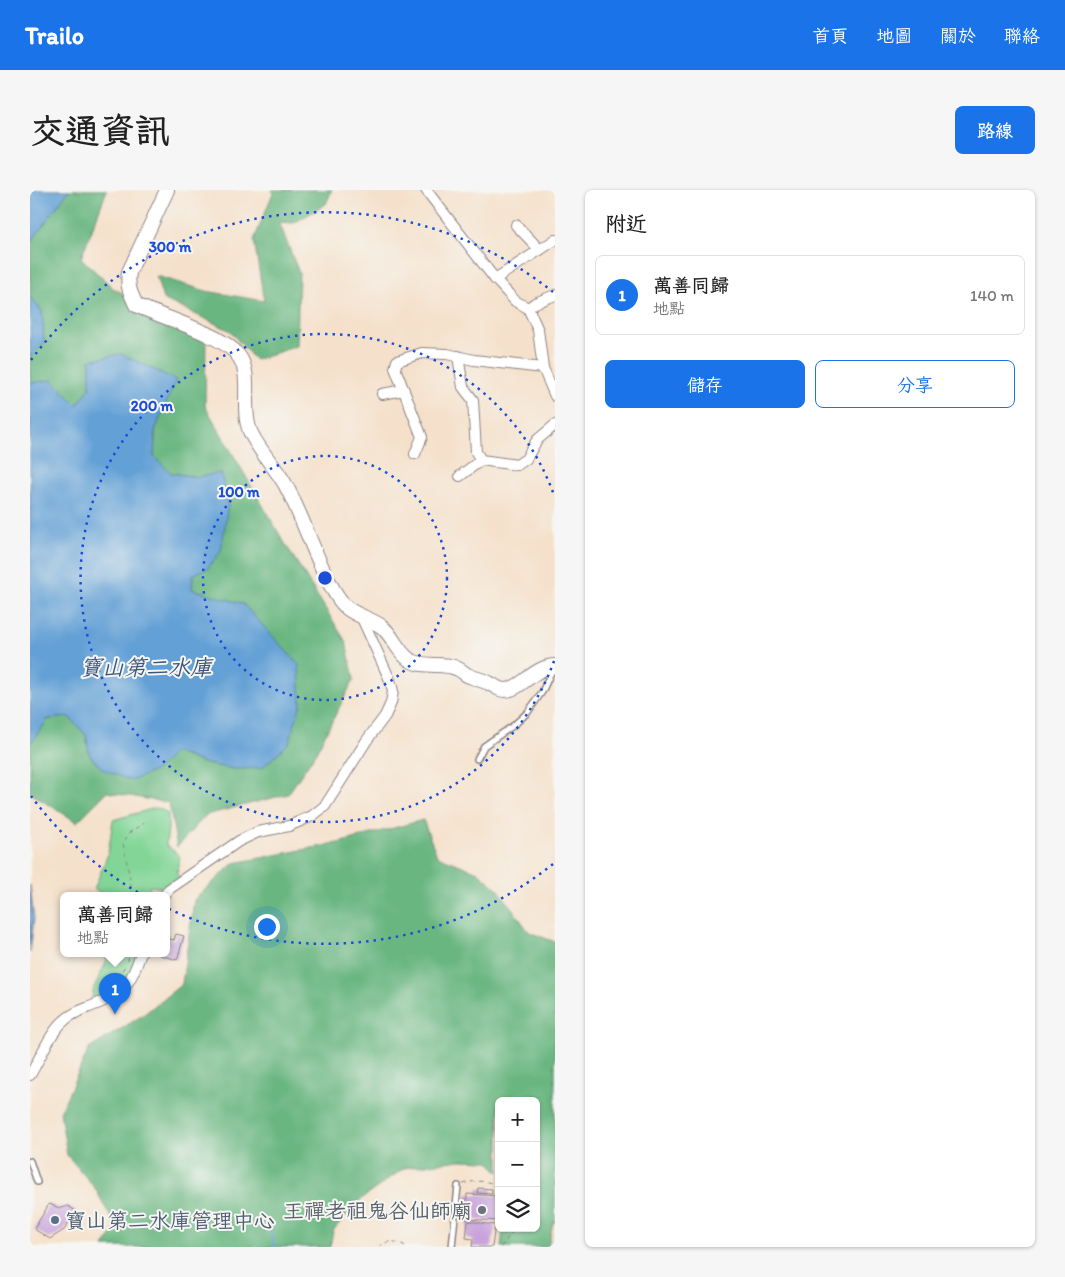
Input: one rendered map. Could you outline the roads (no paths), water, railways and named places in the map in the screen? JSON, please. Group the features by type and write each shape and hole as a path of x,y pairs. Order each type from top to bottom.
{"street":[{"path":"167,190 129,272 128,284 130,291 136,304 212,338 238,354 246,375 247,421 250,432 288,491 316,557 333,590 347,608 382,627 403,655 410,660 418,664 456,668 467,675 489,683 498,690 508,690 535,672 545,667 554,666"},
{"path":"426,190 496,279 515,300 528,308 538,330 543,368 555,396"},
{"path":"516,225 540,250"},
{"path":"496,279 555,240"},
{"path":"528,308 555,295"},
{"path":"415,454 422,437 395,368 397,361 422,353 447,354 474,360 543,368"},
{"path":"458,356 463,387 473,400 476,452 481,460"},
{"path":"382,394 404,390"},
{"path":"460,476 481,460 517,465 526,459 537,440 555,425"},
{"path":"167,892 239,841 258,832 290,826 312,816 325,806 367,740 385,716 391,703 393,691 390,680 361,616"},
{"path":"30,1075 62,1022 70,1015 96,1005 119,992 131,980 140,957"}],"lane":[{"path":"477,759 484,746 514,725 528,712 542,692 554,666"},
{"path":"30,1161 37,1182"},
{"path":"452,1247 458,1186"}],"water":[{"path":"30,190 69,190 30,243"},
{"path":"30,297 42,311 44,343 30,357"},
{"name":"寶山第二水庫","path":"121,354 176,380 155,430 154,457 171,473 198,477 221,473 228,505 221,551 208,568 193,575 192,589 243,604 299,665 301,704 289,743 262,768 235,769 206,764 175,752 157,770 131,781 102,769 90,756 86,735 69,717 48,719 30,744 30,383 52,380 77,405 90,388 90,360"},
{"path":"30,885 34,919 30,953"}],"waterway":[{"path":"271,1233 275,1247"}],"place":[{"name":"萬善同歸","path":"115,1014"},
{"name":"王禪老祖鬼谷仙師廟","path":"482,1210"},
{"name":"寶山第二水庫管理中心","path":"55,1220"}]}
